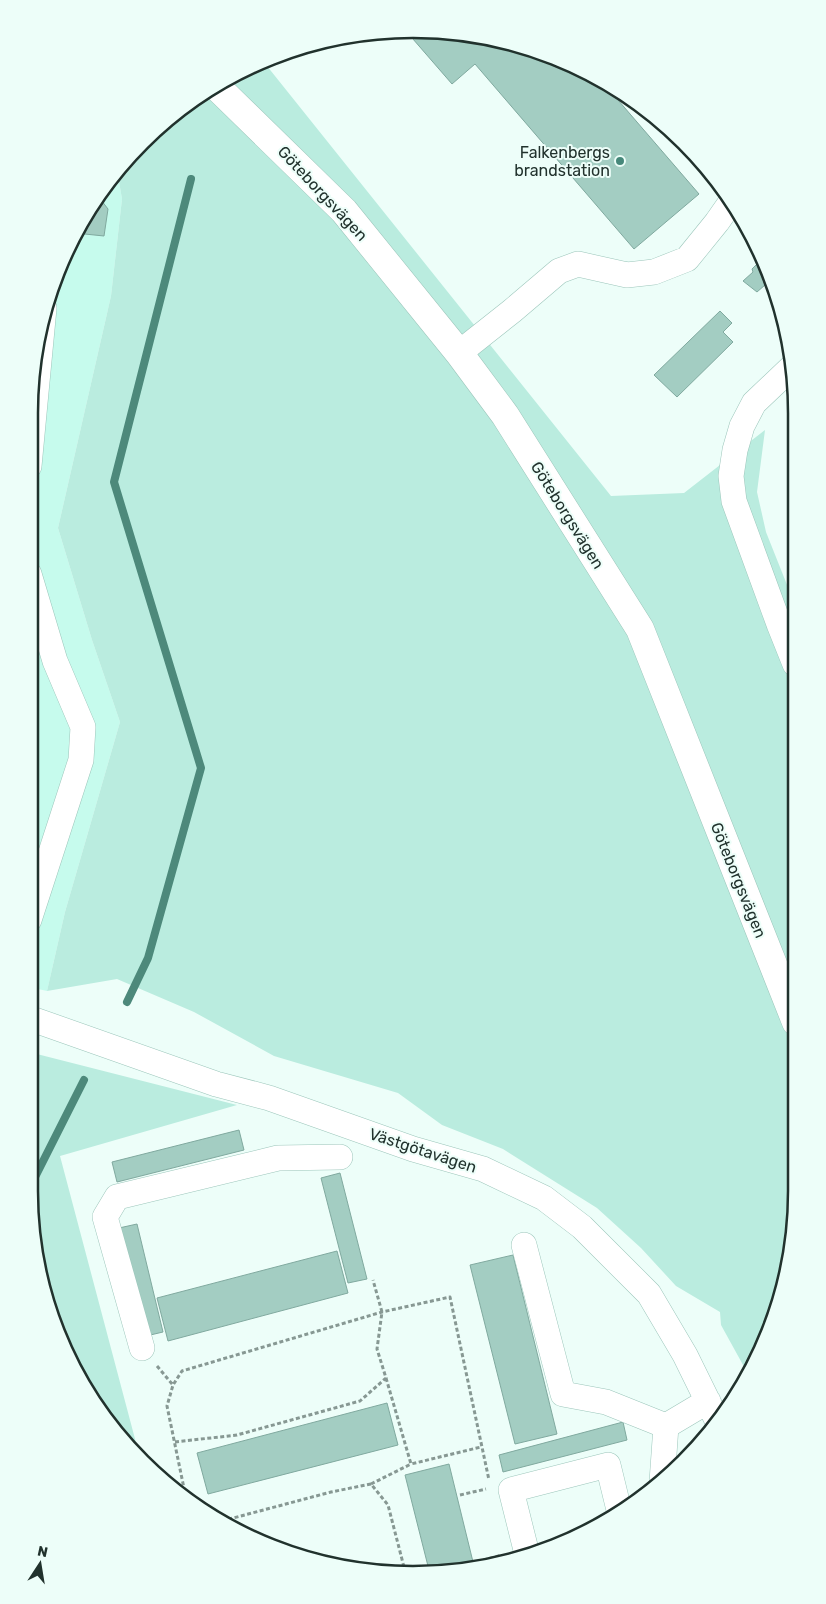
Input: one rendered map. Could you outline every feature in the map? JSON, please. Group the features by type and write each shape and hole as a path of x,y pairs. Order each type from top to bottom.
{"main road":[{"name":"Göteborgsvägen","path":"220,91 344,211 459,353 505,415 640,629 788,1002"}],"street":[{"path":"459,353 559,271 578,264 627,275 654,272 687,259 718,222 727,208"},
{"path":"786,373 754,404 742,426 735,450 731,476 734,500 788,646"},
{"path":"38,604 55,661 83,727 81,760 38,892"},
{"name":"Västgötavägen","path":"38,1021 216,1084 269,1098 413,1149 483,1169 544,1198 582,1227 649,1294 685,1356 712,1410"},
{"path":"142,1348 105,1217 117,1197 278,1158 340,1157"},
{"path":"524,1245 563,1394 606,1402 666,1426 712,1410"},
{"path":"663,1471 666,1426"},
{"path":"518,1552 511,1490 608,1465 618,1506"}],"path":[{"path":"373,1280 382,1312 377,1349 411,1464"},
{"path":"184,1489 167,1406 172,1385 182,1370 382,1312 450,1298 491,1487 460,1495"},
{"path":"175,1442 237,1435 360,1401 386,1378"},
{"path":"230,1519 331,1492 371,1484 411,1464 481,1447"},
{"path":"371,1484 388,1505 404,1566"}],"shaded area":[{"path":"268,67 611,496 684,493 765,430 757,492 766,532 788,587 788,1216 776,1288 760,1335 744,1367 721,1325 720,1312 676,1286 641,1248 597,1208 503,1149 442,1125 398,1093 274,1056 194,1012 117,979 47,991 65,912 120,722 92,640 58,528 111,296 122,199 119,180 147,147 184,115 204,101 247,76"},
{"path":"119,180 122,199 111,296 58,528 92,640 120,722 65,912 47,991 38,989 38,388 45,340 57,292 76,247 88,225"},
{"path":"38,1054 237,1105 60,1156 137,1445 115,1420 88,1379 66,1335 50,1288 38,1216"}],"building":[{"path":"412,38 438,38 510,50 534,57 579,76 619,99 699,194 634,249 475,64 452,84"},
{"path":"103,202 108,209 104,236 83,234"},
{"path":"758,264 767,287 765,285 757,292 743,281 753,272 752,269"},
{"path":"720,311 732,323 723,332 733,342 677,397 654,375"},
{"path":"239,1130 244,1150 117,1182 112,1162"},
{"path":"340,1173 367,1279 348,1283 321,1178"},
{"path":"137,1224 163,1332 146,1336 119,1228"},
{"path":"337,1251 348,1293 168,1341 157,1298"},
{"path":"513,1255 557,1434 515,1444 470,1265"},
{"path":"387,1403 398,1445 208,1494 197,1453"},
{"path":"623,1422 627,1440 503,1472 499,1455"},
{"path":"449,1464 473,1561 428,1566 405,1475"}],"waterway":[{"path":"127,1002 148,958 201,768 114,482 191,179"},
{"path":"38,1171 84,1080"}],"place":[{"name":"Falkenbergs brandstation","path":"620,161"}]}
